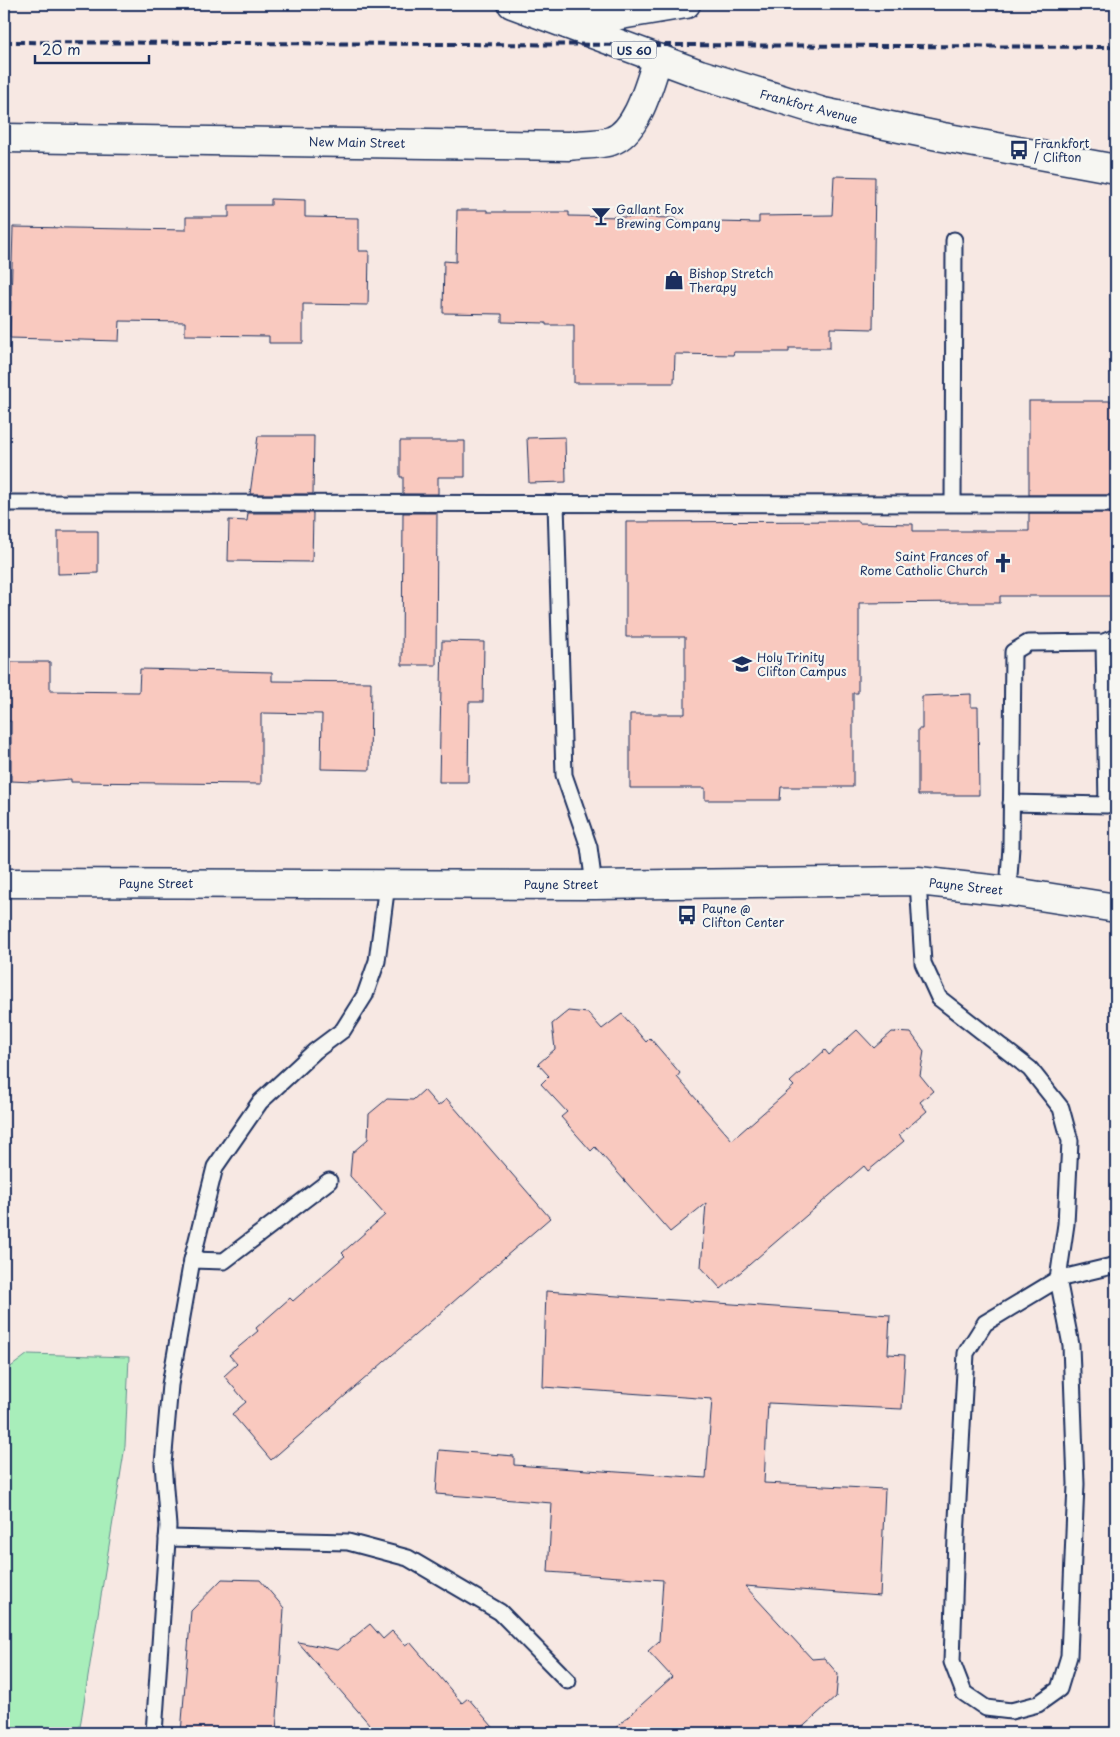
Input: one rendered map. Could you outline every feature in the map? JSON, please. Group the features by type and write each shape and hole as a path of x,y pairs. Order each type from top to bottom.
{"street":[{"name":"Frankfort Avenue","path":"512,4 700,74 823,112 943,137 1116,169"},
{"path":"567,24 686,4"},
{"name":"New Main Street","path":"4,138 569,146 598,143 612,141 623,134 637,115 658,58"},
{"name":"Payne Street","path":"4,883 594,885 918,881 1008,891 1116,908"}],"lane":[{"path":"953,503 954,240"},
{"path":"4,503 1116,504"},
{"path":"556,503 564,775 589,847 594,885"},
{"path":"1008,891 1013,652 1028,643 1110,640 1107,805 1011,803"},
{"path":"918,881 923,963 939,998 1030,1070 1061,1108 1070,1141 1066,1224 1058,1278 1071,1345 1075,1474 1069,1656 1059,1689 1038,1704 1011,1711 986,1708 964,1693 952,1662 956,1537 966,1353 985,1323 1058,1278 1116,1265"},
{"path":"154,1733 168,1526 163,1464 170,1385 192,1260 215,1167 260,1102 315,1051 343,1030 366,995 377,961 387,884"},
{"path":"192,1260 224,1262 329,1181"},
{"path":"167,1538 348,1542 408,1558 500,1612 568,1681"}],"green space":[{"path":"28,1354 129,1357 125,1446 79,1733 4,1733 4,1372"}],"building":[{"path":"834,176 875,177 873,329 830,328 830,348 789,348 789,352 734,352 733,355 675,354 674,383 574,383 574,325 502,322 502,314 443,313 444,261 456,262 457,210 569,212 569,216 676,218 676,221 759,223 759,216 832,215"},
{"path":"271,199 305,200 305,217 359,218 359,251 369,251 368,305 303,304 303,343 269,343 269,336 185,335 185,322 120,321 119,341 10,338 13,227 186,230 186,217 229,217 229,205 271,205"},
{"path":"1029,401 1116,401 1116,495 1029,495"},
{"path":"258,436 314,436 313,494 250,494"},
{"path":"565,437 566,482 529,483 527,438"},
{"path":"400,441 465,441 465,477 438,477 438,494 403,494 403,477 400,477"},
{"path":"248,513 313,513 312,562 228,561 229,520 247,521"},
{"path":"403,513 437,513 436,665 402,665"},
{"name":"Holy Trinity Clifton Campus","path":"1029,513 1116,513 1116,596 1000,596 1000,603 859,603 858,693 853,693 853,787 781,787 780,800 705,800 705,788 630,788 630,714 685,714 685,637 626,637 626,522 859,521 859,523 913,524 913,531 1029,531"},
{"path":"58,531 98,531 98,573 58,574"},
{"path":"442,641 484,642 483,702 469,702 468,782 439,782"},
{"path":"11,662 50,662 50,691 139,692 140,669 272,672 272,681 371,682 370,770 321,769 322,714 261,713 261,784 71,782 71,779 33,782 11,781 11,721 4,721 4,674 11,674"},
{"path":"971,694 971,707 978,707 979,795 918,795 918,729 922,729 922,696"},
{"path":"568,1011 588,1013 602,1029 622,1014 646,1042 650,1038 680,1073 677,1077 732,1140 794,1086 790,1082 825,1050 829,1055 857,1030 874,1048 892,1032 911,1033 924,1051 920,1075 933,1091 920,1102 927,1111 899,1135 904,1141 868,1171 864,1166 721,1289 701,1267 706,1203 670,1232 595,1147 591,1151 561,1117 567,1112 541,1084 549,1076 538,1064 555,1049 552,1024"},
{"path":"424,1090 438,1106 447,1099 550,1218 271,1460 232,1414 246,1402 224,1376 237,1364 229,1355 258,1331 256,1328 290,1298 293,1301 345,1256 342,1253 385,1215 350,1176 352,1153 368,1139 369,1114 387,1099 413,1100"},
{"path":"546,1291 890,1315 888,1354 905,1355 902,1409 768,1403 764,1483 885,1489 880,1596 745,1586 812,1659 824,1658 838,1674 836,1697 796,1733 610,1733 672,1677 648,1651 659,1641 663,1580 548,1572 552,1503 436,1494 439,1450 514,1456 514,1465 706,1478 712,1399 543,1387"},
{"path":"222,1579 260,1580 284,1608 276,1733 181,1733 191,1611"},
{"path":"370,1624 383,1639 392,1631 405,1645 410,1642 462,1703 468,1698 498,1733 377,1733 298,1642 338,1650"}],"railway":[{"path":"4,42 1116,47"}],"place":[{"name":"Frankfort / Clifton","path":"1019,150"},
{"name":"Gallant Fox Brewing Company","path":"601,216"},
{"name":"Bishop Stretch Therapy","path":"674,280"},
{"name":"Saint Frances of Rome Catholic Church","path":"1003,563"},
{"name":"Holy Trinity Clifton Campus","path":"742,664"},
{"name":"Payne @ Clifton Center","path":"687,915"}]}
